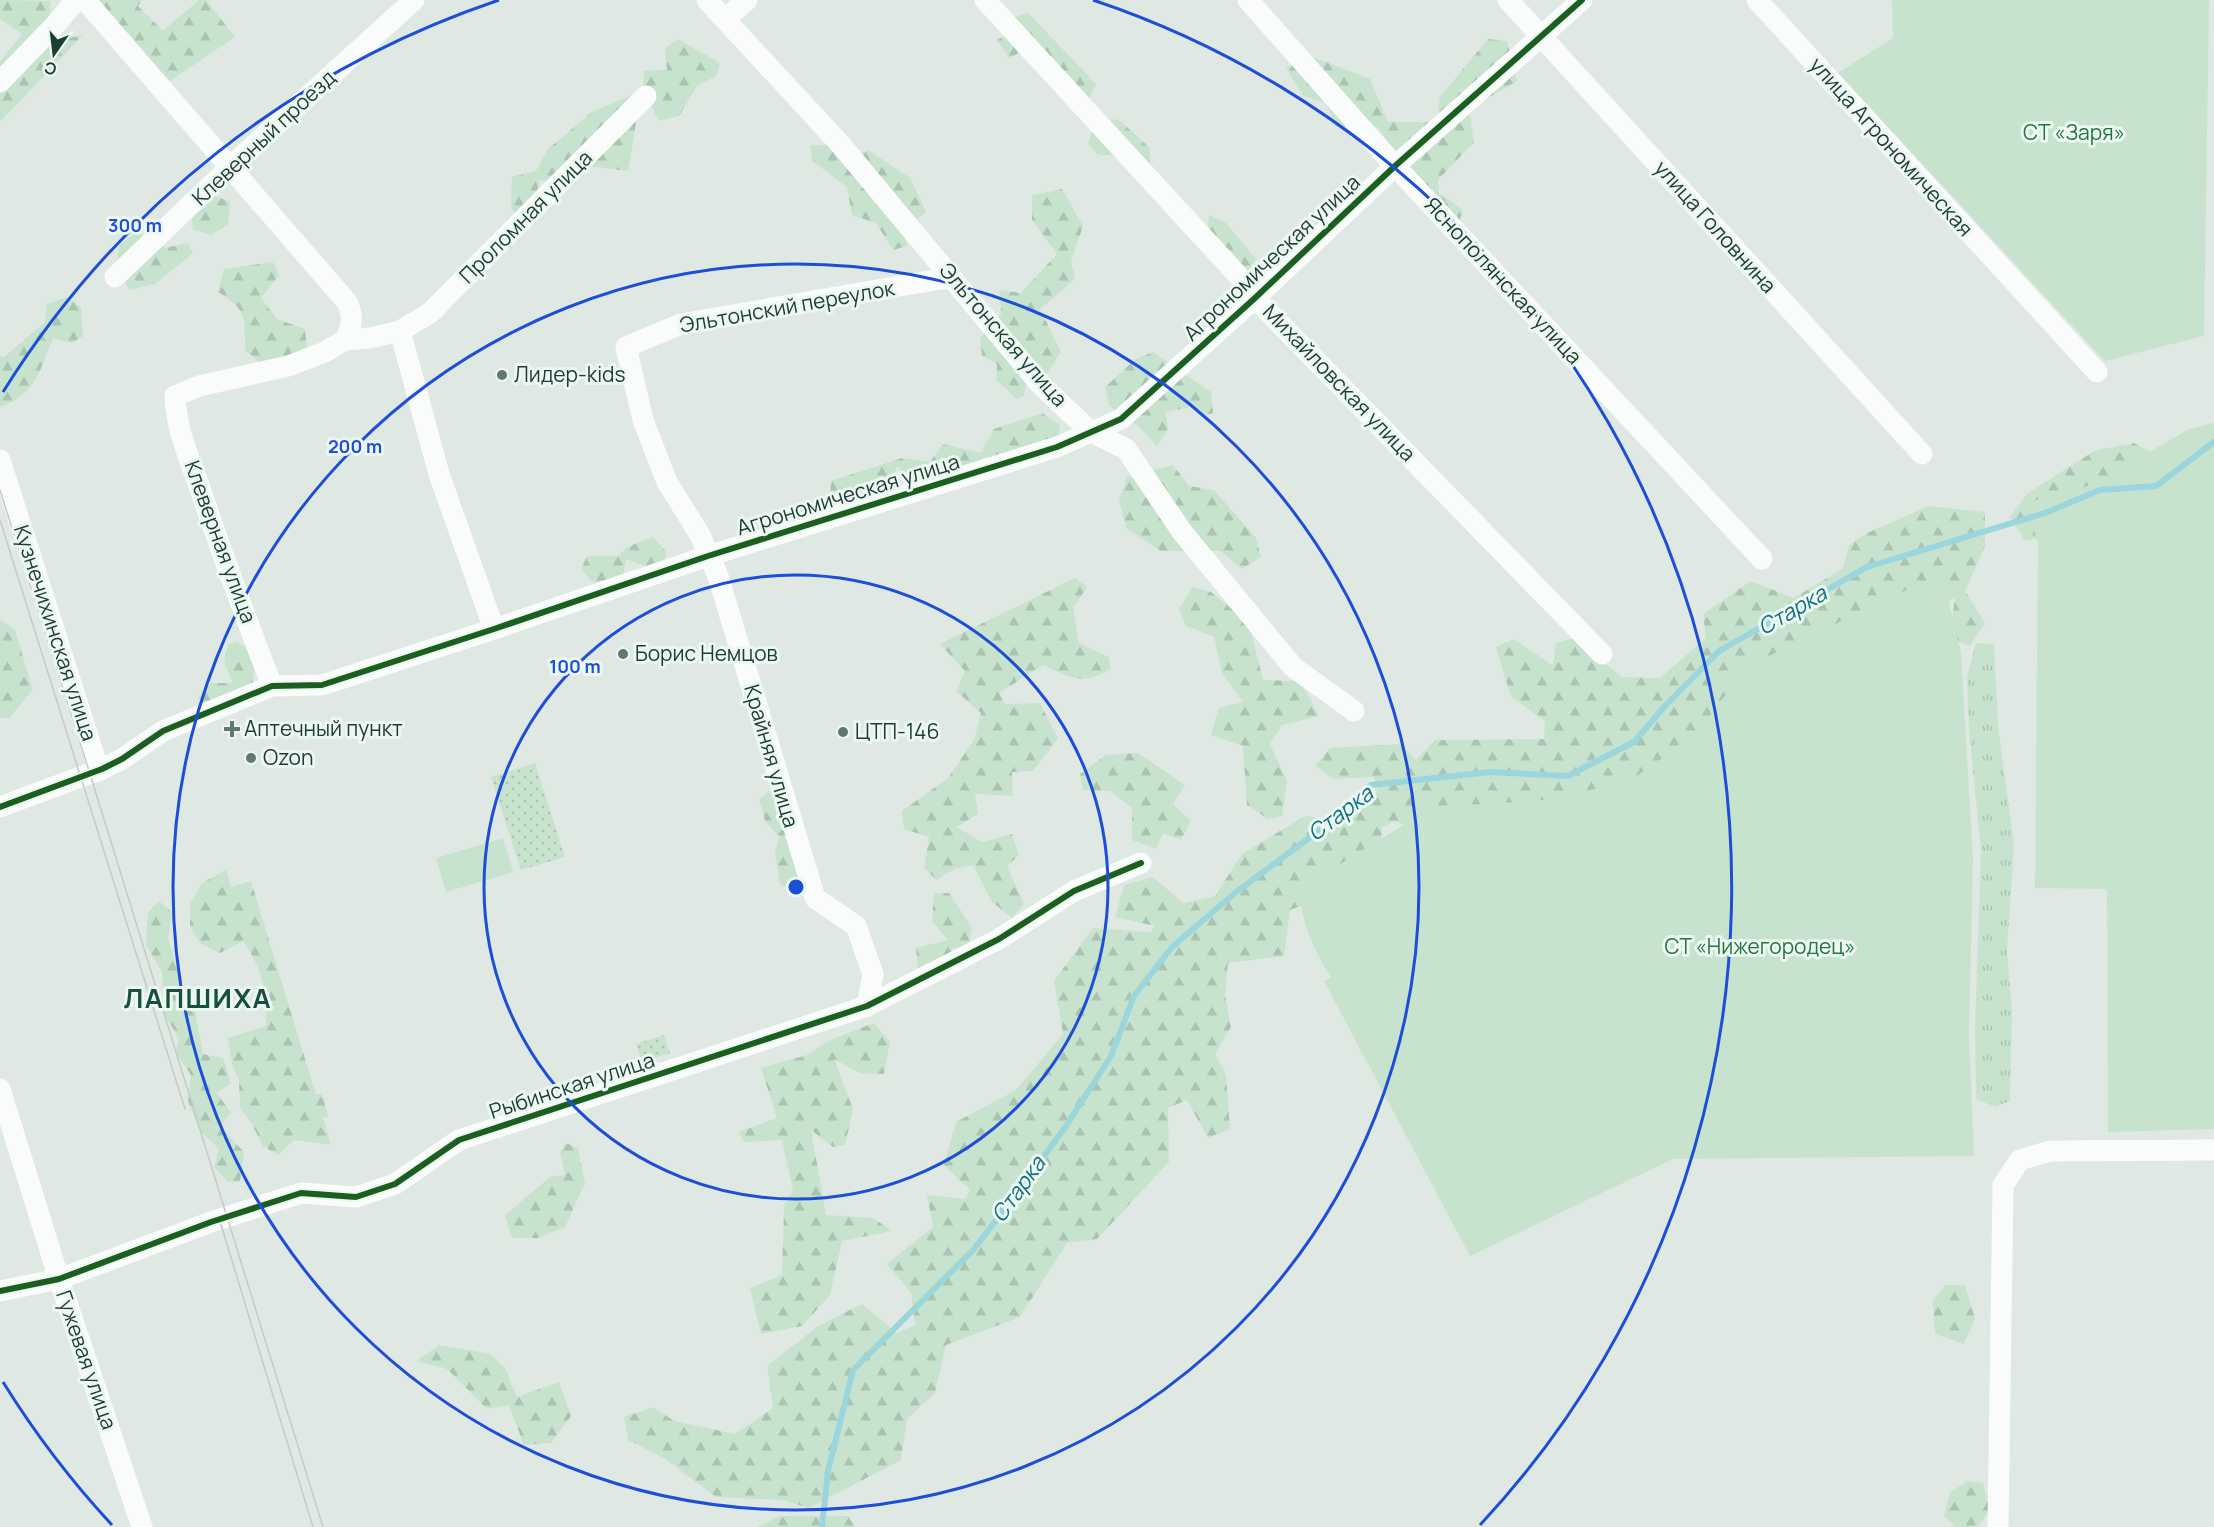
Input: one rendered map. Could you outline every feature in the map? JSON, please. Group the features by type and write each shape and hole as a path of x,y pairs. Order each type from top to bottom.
{"street":[{"path":"0,82 76,0"},
{"path":"85,0 347,302 352,313 351,326 345,340"},
{"name":"Клеверный проезд","path":"115,278 229,168 414,0"},
{"name":"Эльтонская улица","path":"707,0 841,145 1040,384 1091,432 1126,449 1183,533 1293,667 1354,711"},
{"path":"725,19 747,0"},
{"name":"Михайловская улица","path":"985,0 1245,283 1255,298 1602,654"},
{"name":"Яснополянская улица","path":"1248,0 1395,166 1762,559"},
{"name":"улица Головнина","path":"1509,0 1922,454"},
{"name":"Агрономическая улица","path":"0,807 99,771 122,759 164,731 272,686 322,685 708,556 1057,447 1121,419 1255,298 1395,166 1582,0"},
{"name":"улица Агрономическая","path":"1757,0 2097,372"},
{"name":"Проломная улица","path":"175,396 199,386 288,366 324,352 345,340 370,338 400,331 430,313 646,96"},
{"name":"Эльтонский переулок","path":"626,347 681,324 952,277"},
{"path":"400,331 439,474 494,629"},
{"name":"Крайняя улица","path":"626,347 643,420 667,482 700,535 718,576 814,898 856,926 873,974 867,1006"},
{"name":"Клеверная улица","path":"175,396 176,414 190,460 272,686"},
{"name":"Кузнечихинская улица","path":"0,460 99,771"},
{"name":"Рыбинская улица","path":"0,1291 59,1279 211,1222 301,1193 356,1197 395,1184 459,1140 867,1006 999,939 1074,891 1141,863"},
{"name":"Гужевая улица","path":"0,1089 59,1279 142,1527"},
{"path":"1998,1527 2002,1185 2020,1160 2050,1151 2214,1150"}],"green space":[{"path":"0,0 51,1 49,24 53,42 83,35 0,122 0,61 22,34 0,19"},
{"path":"95,0 142,0 138,6 163,31 199,0 206,0 235,37 164,85"},
{"name":"СТ «Заря»","path":"1892,0 2209,0 2204,336 2105,361 1838,73 1893,38"},
{"path":"1028,13 1096,84 1087,104 1025,50 1009,58 997,40 1009,33 1009,18"},
{"path":"678,39 720,63 716,76 697,86 679,116 659,121 649,101 638,111 628,171 588,166 571,183 539,180 532,223 524,230 511,207 512,177 536,171 548,149 592,112 643,90 644,71 667,70 665,48"},
{"path":"1488,39 1507,41 1517,81 1469,109 1474,142 1438,180 1439,193 1463,210 1458,226 1408,175 1378,127 1336,127 1326,103 1303,96 1286,68 1313,57 1370,79 1388,122 1437,122 1440,97"},
{"path":"1118,119 1150,148 1150,171 1121,155 1099,155 1088,144 1094,124"},
{"path":"827,145 847,160 868,150 910,178 926,212 902,230 907,246 893,250 876,223 852,215 847,187 812,161 810,146"},
{"path":"1062,189 1083,226 1071,261 1075,279 1040,309 1061,352 1047,373 1028,375 1024,396 1017,399 996,380 997,364 982,356 980,338 1001,314 1000,290 1021,293 1057,254 1032,220 1032,195"},
{"path":"208,193 230,202 228,224 211,235 193,229 191,210"},
{"path":"1209,215 1226,223 1256,259 1246,274 1206,248"},
{"path":"137,232 165,248 187,243 193,253 155,284 129,290 117,266 119,245"},
{"path":"273,262 279,275 261,298 277,319 305,329 307,352 272,373 245,350 242,315 234,304 218,292 224,269"},
{"path":"67,297 81,307 83,336 72,343 53,338 40,370 29,388 12,402 0,407 0,356 4,357 45,322 47,304"},
{"path":"1153,352 1211,392 1213,413 1202,416 1190,407 1165,412 1168,429 1157,446 1139,427 1109,405 1105,387 1136,359"},
{"path":"1042,413 1060,425 1056,442 1006,459 984,457 970,471 918,486 897,466 886,494 847,507 830,498 831,481 902,458 930,462 943,444 981,453 994,429"},
{"path":"2214,423 2214,1129 2108,1132 2107,889 2035,888 2038,543 2025,503 2094,484 2189,429"},
{"path":"2134,443 2160,457 2074,531 2025,541 2010,517 2028,493 2096,450"},
{"path":"1173,465 1189,486 1214,490 1256,538 1261,557 1242,569 1221,551 1161,551 1126,528 1119,500 1127,477"},
{"path":"1929,506 1985,512 1985,546 1965,591 1985,623 1970,646 1950,638 1955,597 1932,616 1776,701 1642,782 1421,832 1395,821 1382,827 1380,875 1290,910 1284,956 1228,963 1225,995 1231,1027 1215,1054 1226,1075 1230,1129 1208,1138 1187,1100 1168,1108 1169,1162 1097,1239 1067,1243 1020,1317 946,1345 935,1393 907,1419 901,1460 809,1508 783,1500 716,1497 664,1458 628,1440 624,1417 653,1407 674,1421 735,1434 773,1408 767,1366 818,1326 862,1304 897,1333 915,1325 911,1293 887,1264 933,1227 927,1195 965,1199 970,1190 944,1165 956,1122 1016,1090 1063,1034 1054,981 1093,928 1150,932 1155,926 1115,917 1124,885 1153,877 1183,903 1215,896 1242,854 1305,816 1341,821 1377,791 1374,777 1333,779 1315,766 1330,748 1401,744 1416,760 1435,740 1544,739 1545,721 1511,697 1496,647 1514,639 1553,666 1556,643 1574,638 1622,677 1660,678 1706,638 1703,614 1751,581 1794,598 1843,568 1849,545 1867,533"},
{"path":"653,537 667,553 663,564 647,567 626,559 623,576 594,583 581,569 587,556 618,556 627,547"},
{"name":"СТ «Нижегородец»","path":"1942,573 1961,653 1973,859 1969,1036 1974,1156 1673,1159 1470,1256 1324,981 1331,977 1309,935 1302,912 1299,889 1433,807 1560,799 1635,777 1694,736 1748,666"},
{"path":"1075,578 1087,587 1073,608 1079,643 1109,657 1111,669 1084,679 1062,674 1043,665 999,693 1005,704 1040,703 1058,739 1033,771 1012,772 1013,796 975,794 978,814 957,827 982,842 1012,834 1019,855 1007,866 1024,904 1012,918 992,902 973,865 954,869 937,880 924,868 929,837 904,829 902,811 948,778 974,740 981,713 956,691 965,671 940,644"},
{"path":"1193,587 1211,592 1249,623 1263,680 1300,681 1319,716 1282,725 1270,744 1287,781 1282,816 1268,819 1247,805 1243,746 1211,735 1219,708 1243,702 1222,673 1214,637 1186,626 1179,609"},
{"path":"0,620 15,630 33,690 9,718 0,718"},
{"path":"236,642 255,652 252,698 201,705 199,696 211,683 233,683 224,662 228,644"},
{"path":"1976,643 1994,644 1998,726 2014,845 2007,950 2012,1013 2010,1101 1995,1107 1976,1099 1975,1028 1981,852 1969,729 1967,677"},
{"path":"1138,753 1185,785 1173,804 1191,821 1181,840 1163,833 1156,849 1132,840 1132,808 1110,791 1083,790 1080,774 1106,755"},
{"path":"535,763 565,857 521,870 491,777"},
{"path":"768,792 780,795 789,824 785,837 798,853 805,882 795,892 780,884 775,852 779,837 765,821 759,799"},
{"path":"503,838 513,872 446,892 436,858"},
{"path":"226,870 231,887 251,881 316,1095 322,1094 328,1116 323,1118 331,1145 294,1140 278,1155 263,1146 252,1124 240,1108 239,1080 232,1064 228,1038 266,1026 260,972 243,941 220,953 200,943 190,927 190,904 202,883"},
{"path":"934,893 949,893 972,928 968,947 952,948 951,969 918,971 916,948 948,940 932,921"},
{"path":"159,901 172,912 168,939 180,976 178,1001 195,1011 203,1054 223,1058 231,1083 217,1093 231,1113 220,1127 244,1152 240,1182 228,1182 214,1167 219,1149 200,1131 188,1101 191,1075 176,1053 179,1038 165,1016 162,972 146,945 148,912"},
{"path":"874,1023 890,1042 884,1074 860,1073 834,1059 853,1109 845,1145 833,1147 811,1130 826,1215 873,1218 892,1231 842,1241 830,1295 802,1326 761,1334 750,1288 782,1275 784,1206 793,1190 782,1140 744,1142 739,1132 777,1118 761,1068 807,1055 830,1040"},
{"path":"664,1035 670,1053 642,1062 636,1044"},
{"path":"566,1143 578,1148 585,1183 565,1227 538,1238 512,1238 505,1215 550,1177 565,1175 560,1152"},
{"path":"1945,1285 1965,1285 1975,1319 1964,1344 1935,1334 1933,1301"},
{"path":"439,1345 490,1354 505,1368 517,1397 559,1382 571,1416 551,1443 524,1445 509,1405 487,1409 447,1369 417,1361"},
{"path":"1967,1481 1983,1483 1990,1511 1977,1527 1955,1527 1944,1516 1950,1493"},
{"path":"781,1516 848,1516 855,1527 756,1527"}],"waterway":[{"name":"Старка","path":"822,1527 828,1471 853,1370 974,1249 1020,1189 1066,1126 1111,1056 1134,996 1172,947 1235,893 1321,829 1371,785 1490,772 1568,776 1634,742 1665,706 1719,651 1867,567 2045,513 2100,490 2156,486 2214,442"}],"tram line":[{"path":"0,490 323,1527"},
{"path":"0,520 185,1109"},
{"path":"219,1218 313,1527"}],"cycle path":[{"path":"0,807 102,769 122,759 163,731 272,686 322,685 708,556 1057,447 1121,419 1255,298 1395,166 1582,0"},
{"path":"0,1291 59,1279 211,1222 301,1193 356,1197 395,1184 459,1140 867,1006 999,939 1074,891 1141,863"}],"place":[{"name":"Лидер-kids","path":"502,375"},
{"name":"Борис Немцов","path":"623,654"},
{"name":"Аптечный пункт","path":"232,729"},
{"name":"ЦТП-146","path":"843,732"},
{"name":"Ozon","path":"251,758"}],"district":[{"name":"ЛАПШИХА","path":"198,999"}]}
